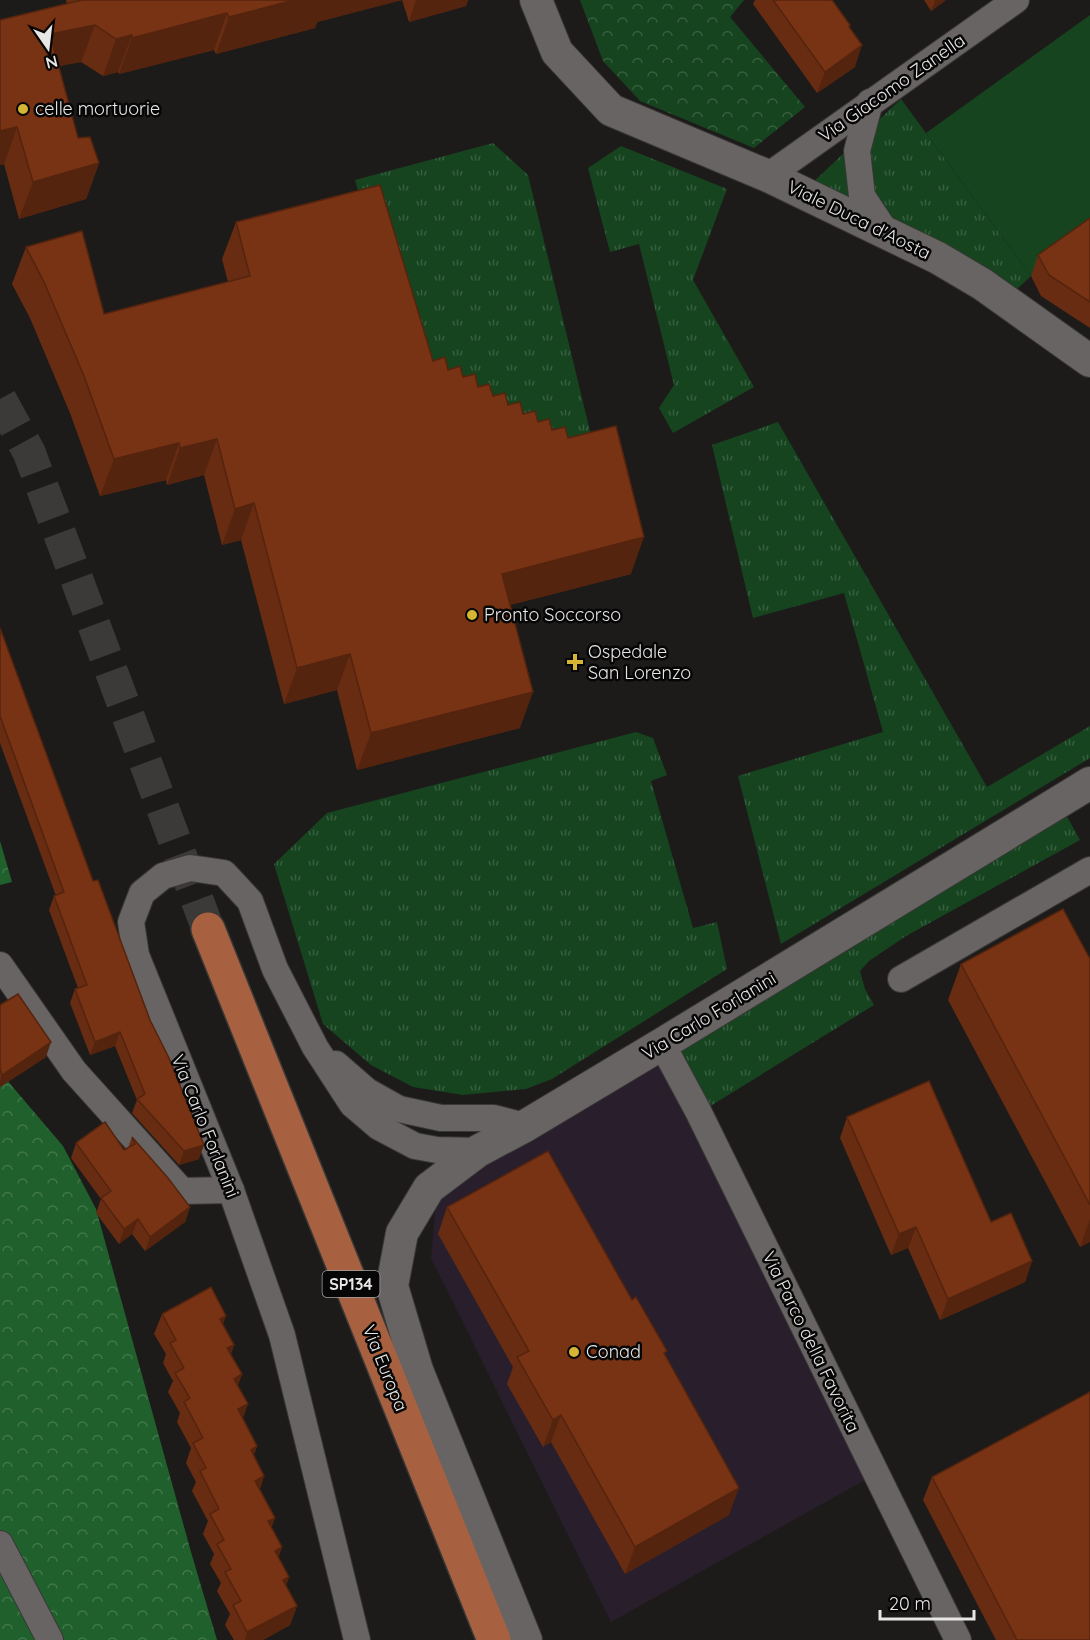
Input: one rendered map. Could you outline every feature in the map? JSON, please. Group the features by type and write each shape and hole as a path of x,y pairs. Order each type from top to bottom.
{"main road":[{"name":"Via Europa","path":"208,929 494,1640"}],"street":[{"name":"Viale Duca d'Aosta","path":"536,0 557,52 612,110 768,176 938,258 982,284 1090,361"},
{"name":"Via Giacomo Zanella","path":"768,176 1016,0"},
{"path":"870,102 857,151 862,196 887,234"},
{"name":"Via Carlo Forlanini","path":"315,1047 368,1091 399,1109 441,1118 494,1118 525,1126 1089,787"},
{"name":"Via Carlo Forlanini","path":"357,1640 282,1335 231,1190 136,955 131,922 142,893 163,876 190,868 224,873 250,901 274,969 315,1047 352,1104 379,1127 415,1146 437,1150 478,1151"},
{"path":"901,979 1090,870"},
{"path":"0,965 74,1071 182,1191 231,1190"},
{"name":"Via Parco della Favorita","path":"662,1044 698,1111 958,1640"},
{"path":"525,1126 478,1151 429,1188 402,1233 392,1286 417,1370 526,1640"},
{"path":"0,1544 50,1640"}],"shaded area":[{"path":"667,1049 872,1476 611,1622 431,1258 439,1169"}],"green space":[{"path":"580,0 744,0 730,17 805,107 754,148 640,101 603,61"},
{"path":"1090,15 1090,233 1031,276 926,133"},
{"path":"901,99 1031,276 998,307 808,187"},
{"path":"493,143 528,175 598,464 449,413 367,222 355,180"},
{"path":"621,146 727,189 693,280 754,387 673,433 659,408 674,385 639,244 610,252 588,168"},
{"path":"778,422 987,787 1090,726 1090,758 781,944 738,776 883,732 844,593 753,618 712,445"},
{"path":"636,732 653,738 667,775 651,781 693,928 717,922 727,969 552,1079 526,1089 463,1095 413,1087 371,1065 323,1024 274,864 327,813"},
{"path":"1064,811 1080,840 906,936 869,961 860,971 865,989 874,1005 699,1113 667,1049"},
{"path":"0,841 12,882 0,885"},
{"path":"0,1072 63,1146 96,1209 217,1640 0,1640"}],"building":[{"path":"82,0 294,0 229,17 227,13 132,38 132,35 116,39 95,25 50,34 78,138 90,137 99,163 33,182 17,127 0,131 0,20"},
{"path":"773,0 832,0 862,45 825,72"},
{"path":"380,185 433,361 445,357 448,370 460,366 463,377 475,374 478,387 489,384 493,396 505,393 508,405 520,402 523,414 535,411 538,422 549,419 552,430 565,427 568,438 616,426 644,537 502,574 533,692 371,733 350,654 297,668 254,503 235,509 217,439 180,448 179,443 114,459 84,376 44,282 26,247 82,231 104,314 250,276 236,222"},
{"path":"1090,218 1090,302 1049,275 1038,255"},
{"path":"0,628 93,881 98,880 150,1020 169,1058 204,1145 184,1151 137,1099 145,1094 120,1032 95,1042 75,989 87,985 54,896 64,892 0,716"},
{"path":"1063,909 1090,959 1090,1205 961,964"},
{"path":"18,994 51,1042 2,1075 0,1005"},
{"path":"929,1081 991,1222 1011,1213 1032,1261 948,1299 916,1227 899,1234 847,1117"},
{"path":"105,1122 124,1150 135,1144 132,1137 190,1207 150,1237 138,1219 124,1229 101,1198 111,1191 76,1143"},
{"name":"Conad","path":"548,1151 632,1300 636,1297 667,1351 664,1353 739,1488 635,1547 561,1415 553,1420 517,1357 529,1351 447,1207"},
{"path":"211,1287 226,1316 220,1319 234,1345 227,1348 242,1374 234,1379 248,1404 238,1409 257,1446 251,1450 264,1476 255,1481 275,1518 268,1521 282,1547 275,1551 289,1577 283,1580 297,1606 247,1632 233,1605 241,1601 225,1572 231,1569 217,1544 224,1540 210,1514 219,1509 200,1471 206,1468 193,1443 203,1438 184,1402 190,1398 175,1373 184,1368 170,1343 176,1340 162,1314"},
{"path":"1090,1392 1090,1640 1017,1640 932,1477"}],"tunnel":[{"path":"0,399 29,452 208,929"}],"place":[{"name":"celle mortuorie","path":"23,109"},
{"name":"Pronto Soccorso","path":"472,615"},
{"name":"Ospedale San Lorenzo","path":"575,662"},
{"name":"Conad","path":"574,1352"}]}
